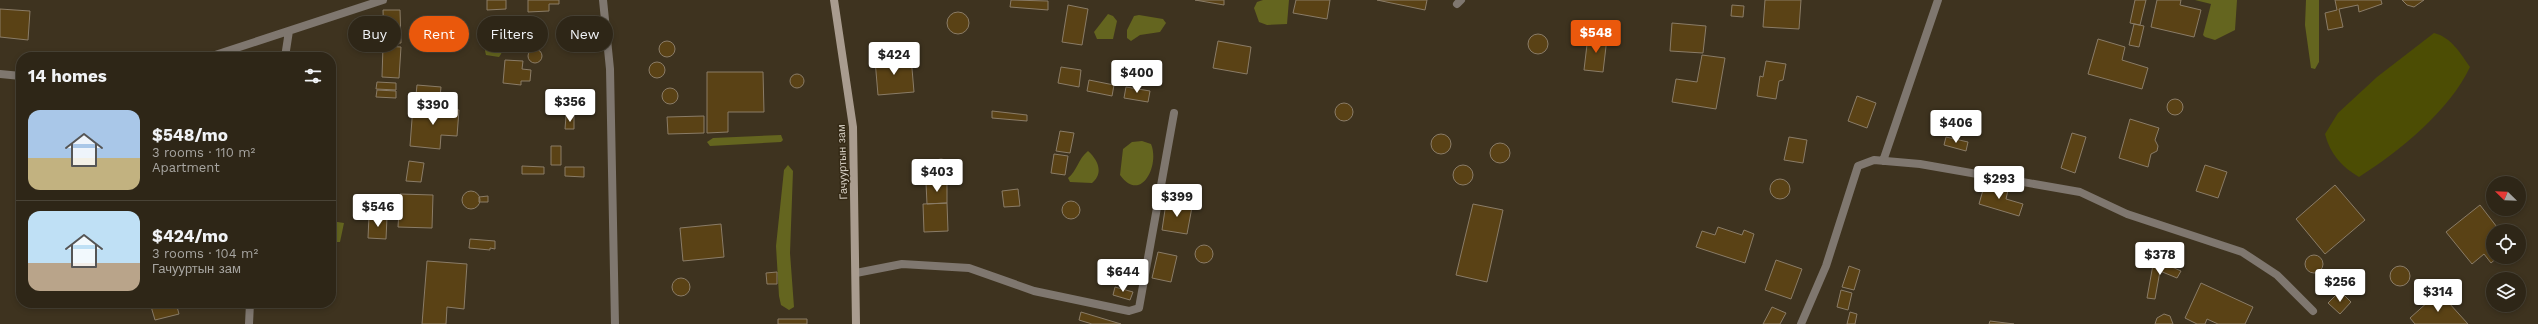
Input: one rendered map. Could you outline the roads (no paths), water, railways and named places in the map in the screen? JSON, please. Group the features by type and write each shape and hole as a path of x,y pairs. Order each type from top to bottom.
{"main road":[{"name":"Гачууртын зам","path":"834,0 853,127 856,324"}],"street":[{"path":"224,52 383,0"},
{"path":"603,0 610,69 616,324"},
{"path":"1883,161 1938,0"},
{"path":"286,52 289,31"},
{"path":"1,75 16,76"},
{"path":"856,273 902,264 969,268 1034,291 1129,311 1139,308 1174,113"},
{"path":"1802,324 1826,266 1858,166 1874,160 1977,173 2080,192 2128,214 2242,252 2277,275 2313,311"},
{"path":"249,324 250,308"}]}
